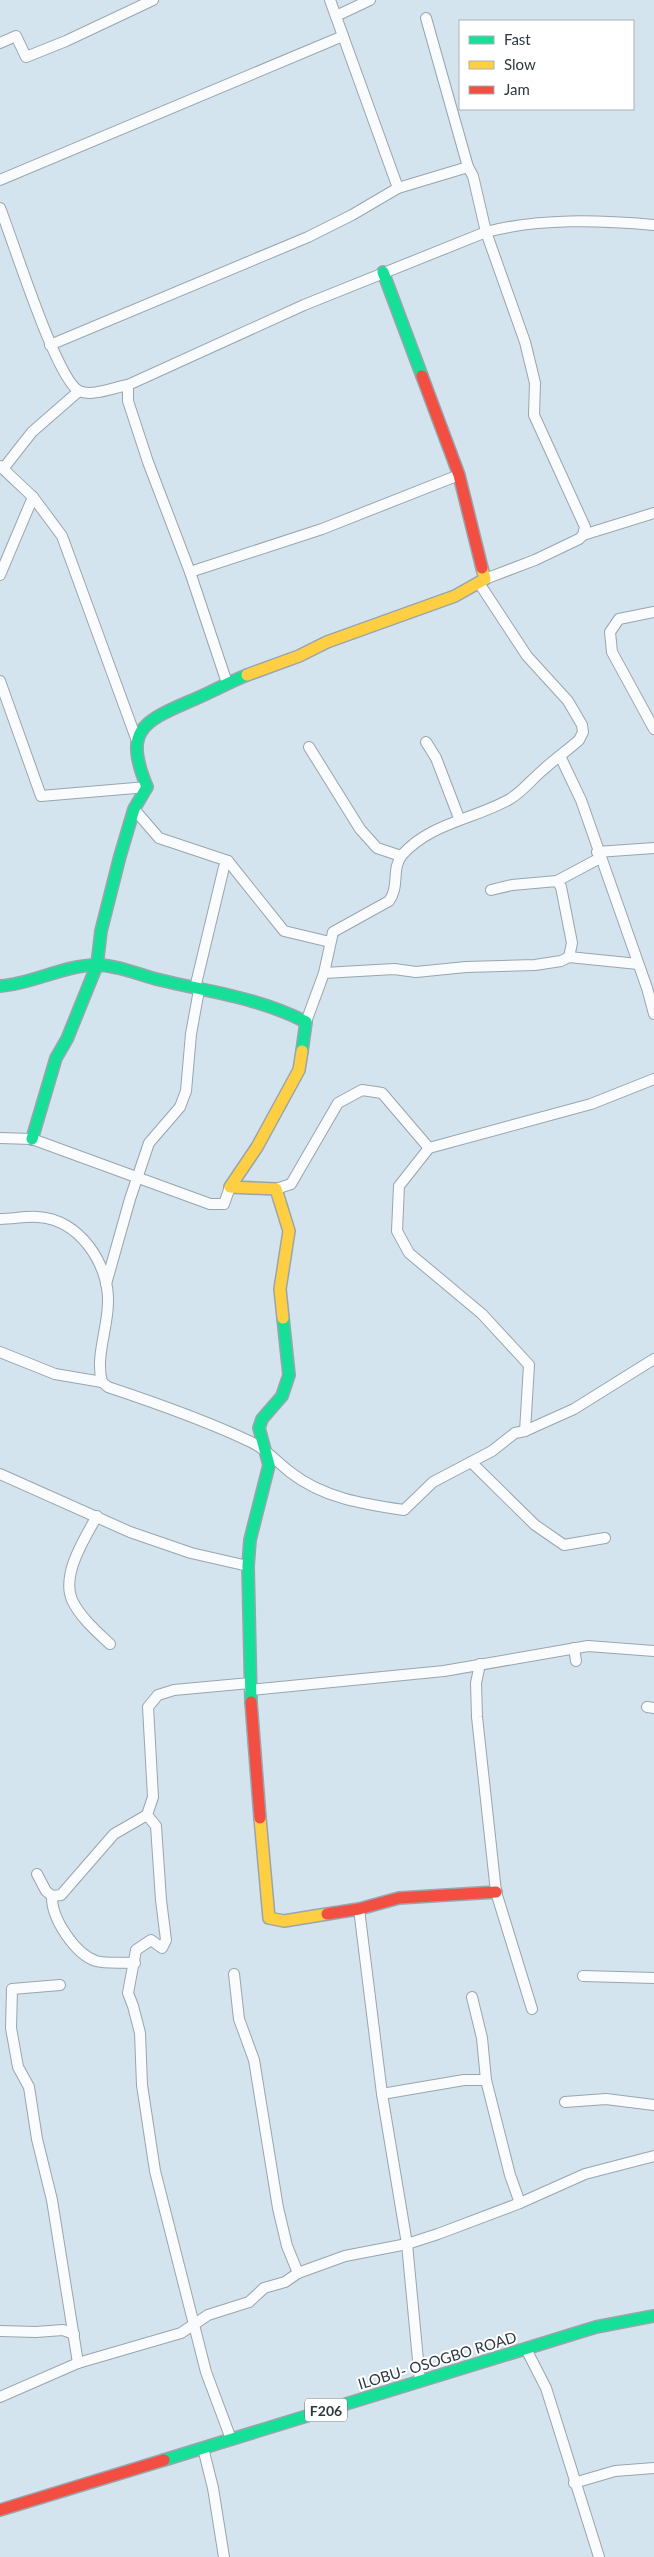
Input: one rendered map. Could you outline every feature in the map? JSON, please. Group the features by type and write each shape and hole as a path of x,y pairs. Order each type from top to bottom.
{"street":[{"path":"0,43 16,36 26,57 66,41 153,0"},
{"path":"330,0 398,188"},
{"path":"336,16 370,0"},
{"path":"426,18 468,167 473,176 486,232 531,363 535,384 534,415 583,521 585,527 583,536"},
{"path":"0,180 343,36"},
{"path":"50,345 308,237 352,215 398,188 468,167"},
{"path":"0,208 50,345 69,381 79,391 90,392 128,385 383,272 452,247 486,232 518,224 606,222 654,225"},
{"path":"0,1138 32,1139 210,1204 224,1204 230,1187 258,1146 299,1070 306,1022 324,973 333,932 338,927 389,901 395,893 396,864 401,856 424,839 459,818 509,800 579,740 583,732 582,725 568,702 522,649 482,581 459,475 383,272"},
{"path":"128,385 128,401 190,572 227,683"},
{"path":"79,391 32,432 1,468 33,497 62,536 137,741 137,762 147,787"},
{"path":"190,572 322,528 459,475"},
{"path":"0,575 33,497"},
{"path":"137,741 147,723 164,711 188,702 227,683 299,656 327,642 454,596 482,581 535,560 583,536 654,513"},
{"path":"654,612 618,618 610,632 612,652 654,729"},
{"path":"0,681 41,796 147,787"},
{"path":"426,742 436,758 459,818"},
{"path":"309,746 360,829 377,848 401,856"},
{"path":"560,756 581,800 598,855 638,964 651,986 654,1014"},
{"path":"32,1139 56,1058 67,1039 97,965 101,931 134,809 147,787"},
{"path":"134,809 159,838 228,860 284,931 330,942"},
{"path":"491,890 512,885 557,881 598,855 654,848"},
{"path":"200,990 195,988 224,867 228,860"},
{"path":"557,881 561,887 572,943 569,957"},
{"path":"324,973 394,969 425,972 466,967 535,965 561,961 569,957 638,964"},
{"path":"0,986 15,986 55,973 97,965 200,990 253,1000 286,1010 306,1022"},
{"path":"106,1284 136,1177 149,1143 180,1107 186,1091 190,1040 200,990"},
{"path":"525,1431 529,1365 482,1314 409,1253 397,1231 399,1186 429,1148 591,1104 654,1079"},
{"path":"230,1187 276,1189 291,1184 338,1103 362,1090 382,1093 429,1148"},
{"path":"276,1189 290,1231 280,1289 289,1375 282,1396 262,1420 259,1428 261,1442 269,1465 250,1540 248,1566 250,1686 264,1894 270,1918 284,1922 359,1909 399,1898 496,1892"},
{"path":"0,1219 39,1217 66,1227 78,1235 95,1252 106,1284 108,1301 100,1364 102,1382"},
{"path":"0,1352 56,1374 102,1382 108,1387 165,1406 265,1449 290,1472 329,1494 356,1503 404,1510 432,1482 492,1451 515,1433 525,1431 574,1409 654,1359"},
{"path":"471,1462 535,1525 564,1545 605,1538"},
{"path":"0,1474 130,1532 191,1552 248,1566"},
{"path":"97,1516 73,1567 70,1584 71,1598 89,1624 110,1644"},
{"path":"37,1874 46,1891 52,1896 61,1895 114,1834 147,1815 153,1797 148,1707 158,1694 174,1690 444,1671 588,1646 654,1651"},
{"path":"574,1648 576,1661"},
{"path":"480,1664 476,1683 477,1717 496,1892 532,2009"},
{"path":"147,1815 156,1826 160,1900 166,1940 162,1948 151,1940 136,1950 128,1994 140,2033 142,2085 155,2171 206,2372 231,2439"},
{"path":"52,1896 51,1907 73,1946 96,1961 135,1963"},
{"path":"359,1909 382,2094 407,2244 420,2381"},
{"path":"234,1974 239,2019 254,2060 278,2208 287,2246 298,2273"},
{"path":"583,1976 654,1978"},
{"path":"60,1985 12,1989 11,2028 18,2067 29,2087 37,2139 52,2200 78,2363"},
{"path":"472,1998 482,2038 486,2080 508,2166 520,2203"},
{"path":"382,2094 464,2080 486,2080"},
{"path":"565,2102 606,2099 654,2105"},
{"path":"0,2397 78,2363 181,2333 208,2316 249,2302 264,2288 286,2282 298,2273 345,2256 407,2244 520,2203 585,2174 654,2156"},
{"name":"ILOBU- OSOGBO ROAD","path":"0,2510 596,2327 654,2316"},
{"path":"0,2330 36,2332 63,2330 74,2334"},
{"path":"526,2349 546,2388 574,2483 599,2557"},
{"path":"204,2448 213,2488 224,2557"},
{"path":"574,2483 615,2471 654,2468"}],"traffic: fast":[{"path":"383,272 422,376"},
{"path":"32,1139 56,1058 67,1039 97,965 101,931 120,856 134,809 147,787 137,754 137,742 141,732 148,724 171,709 247,675"},
{"path":"0,986 12,985 72,968 105,965 160,980 253,1001 289,1014 306,1022 302,1051"},
{"path":"251,1702 248,1566 250,1540 269,1465 259,1428 262,1419 282,1396 289,1375 283,1318"},
{"path":"164,2460 596,2327 654,2316"}],"traffic: slow":[{"path":"247,675 299,656 327,642 455,596 485,579 482,568"},
{"path":"283,1318 280,1289 289,1231 276,1189 230,1187 257,1147 299,1070 302,1051"},
{"path":"260,1818 269,1918 284,1921 327,1914"}],"traffic: jam":[{"path":"422,376 459,475 482,568"},
{"path":"251,1702 260,1818"},
{"path":"327,1914 359,1909 399,1898 496,1892"},
{"path":"0,2510 164,2460"}]}
